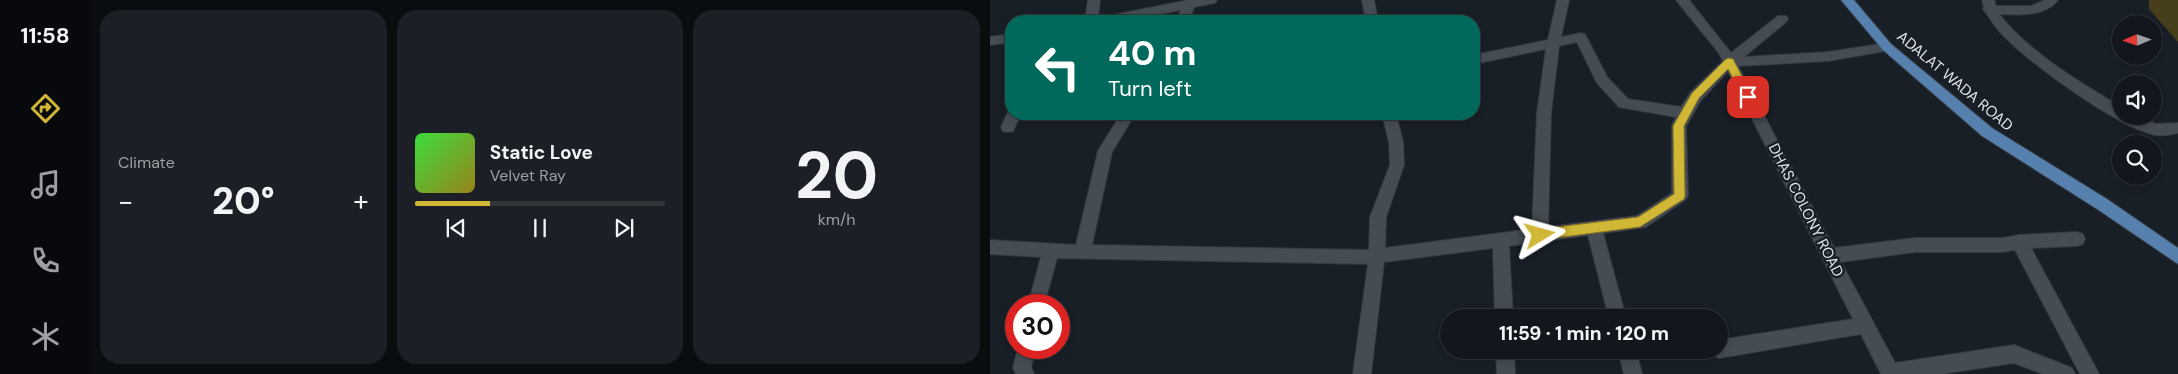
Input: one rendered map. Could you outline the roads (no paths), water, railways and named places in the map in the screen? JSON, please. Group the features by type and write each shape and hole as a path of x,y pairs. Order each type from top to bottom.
{"main road":[{"name":"ADALAT WADA ROAD","path":"1847,0 1887,47 1987,132 2102,204 2178,257"}],"street":[{"path":"1092,15 1094,0"},
{"path":"1132,15 1211,0"},
{"path":"1368,0 1371,15"},
{"path":"1540,235 1544,113 1553,43 1563,0"},
{"name":"DHAS COLONY ROAD","path":"1682,0 1724,51 1891,374"},
{"path":"1988,4 2015,11 2032,10 2049,4 2052,0"},
{"path":"1185,15 1189,4"},
{"path":"1988,4 2000,25 2022,45 2053,70 2112,108"},
{"path":"990,246 1051,251 1360,258 1640,222 1680,196 1678,126 1696,96 1729,62 1782,19"},
{"path":"1480,59 1581,37 1602,80 1624,102 1686,113"},
{"path":"990,41 1005,39"},
{"path":"1729,62 1816,57 1872,51 1887,47"},
{"path":"1008,127 1011,120"},
{"path":"1083,251 1105,151 1124,120"},
{"path":"1362,374 1377,256 1376,233 1378,217 1397,164 1396,142 1390,120"},
{"path":"2143,125 2151,129 2167,132 2178,128"},
{"path":"1594,228 1616,309"},
{"path":"1830,256 1915,245 2002,245 2019,242 2077,239"},
{"path":"1501,240 1504,309"},
{"path":"2019,242 2090,374"},
{"path":"1039,294 1051,251"},
{"path":"1728,348 1866,325"},
{"path":"1891,374 2014,354 2066,374"},
{"path":"1024,359 1022,368 1025,374"},
{"path":"1505,359 1506,374"},
{"path":"1629,359 1633,374"}]}
